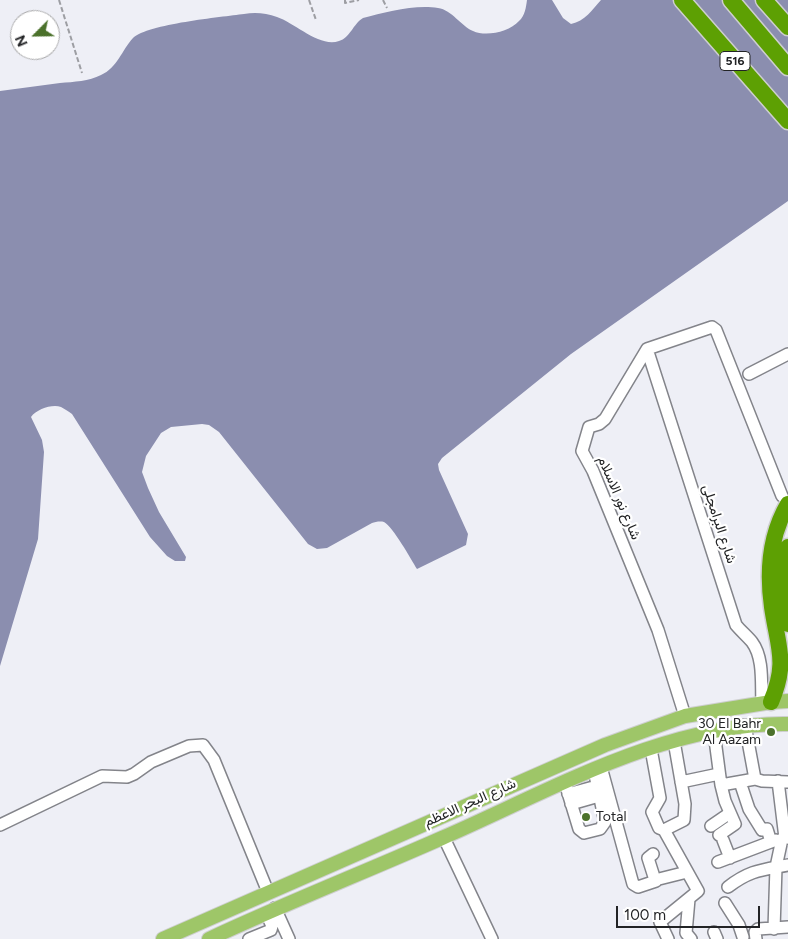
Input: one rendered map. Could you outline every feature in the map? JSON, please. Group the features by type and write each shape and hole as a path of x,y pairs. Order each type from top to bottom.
{"highway":[{"name":"516","path":"682,0 788,121"},
{"name":"516","path":"731,0 788,67"},
{"path":"764,0 788,27"},
{"path":"766,703 779,690 784,677 785,664 772,609 770,566 773,542 785,500"},
{"path":"788,547 783,588 788,624"}],"main road":[{"name":"شارع البحر الاعظم","path":"163,939 551,767 605,745 685,716 788,701"},
{"name":"شارع البحر الاعظم","path":"212,939 271,911 444,838 568,793 598,769 651,749 674,741 745,725 788,724"}],"street":[{"path":"646,349 708,327 715,329 785,500"},
{"name":"شارع البرامجلى","path":"646,349 735,622 757,651 766,703"},
{"name":"شارع نور الاسلام","path":"646,349 605,419 599,424 589,427 582,451 594,472 658,630 685,716"},
{"path":"749,374 788,354"},
{"path":"745,725 760,784"},
{"path":"714,732 720,780 735,824 721,837 730,858"},
{"path":"664,830 684,820 685,804 674,741"},
{"path":"0,825 102,776 127,777 150,762 189,746 203,745 214,760 268,892"},
{"path":"651,749 660,798 652,813 659,828 664,830 678,847 687,872 698,891 660,922 668,939"},
{"path":"598,769 598,791 605,822 600,829 581,831 568,793 598,791"},
{"path":"598,769 633,884 638,887 687,872"},
{"path":"681,782 720,780 760,784 783,781 785,838 774,929"},
{"path":"740,782 749,809 762,830 767,829 770,842"},
{"path":"711,826 730,813"},
{"path":"444,838 492,939"},
{"path":"718,862 785,838"},
{"path":"653,854 648,858 656,881"},
{"path":"728,887 752,872 782,866"},
{"path":"689,899 686,933 691,939"},
{"path":"725,903 739,925 741,938 756,936 758,929 788,927"},
{"path":"250,939 271,930 271,911"},
{"path":"271,911 289,939"},
{"path":"237,926 245,939"}],"path":[{"path":"59,0 82,73"},
{"path":"309,0 316,20"},
{"path":"344,0 345,3 359,0"},
{"path":"383,0 387,8"}],"water":[{"path":"527,0 552,0 563,18 571,24 584,18 601,0 788,0 788,201 571,354 442,458 438,464 439,470 468,534 466,545 417,569 397,536 384,522 372,523 327,548 317,549 308,544 219,432 209,425 202,424 171,427 161,433 146,456 142,472 159,512 186,557 185,561 175,561 167,556 150,537 72,414 57,406 37,412 31,417 42,440 44,452 38,539 0,666 0,91 81,81 96,77 107,72 133,38 141,33 186,22 248,13 265,14 284,20 316,38 332,42 346,37 363,18 401,9 429,7 443,9 464,26 484,34 503,31 515,25 524,14"}],"place":[{"name":"30 El Bahr Al Aazam","path":"771,732"},
{"name":"Total","path":"586,817"}]}
